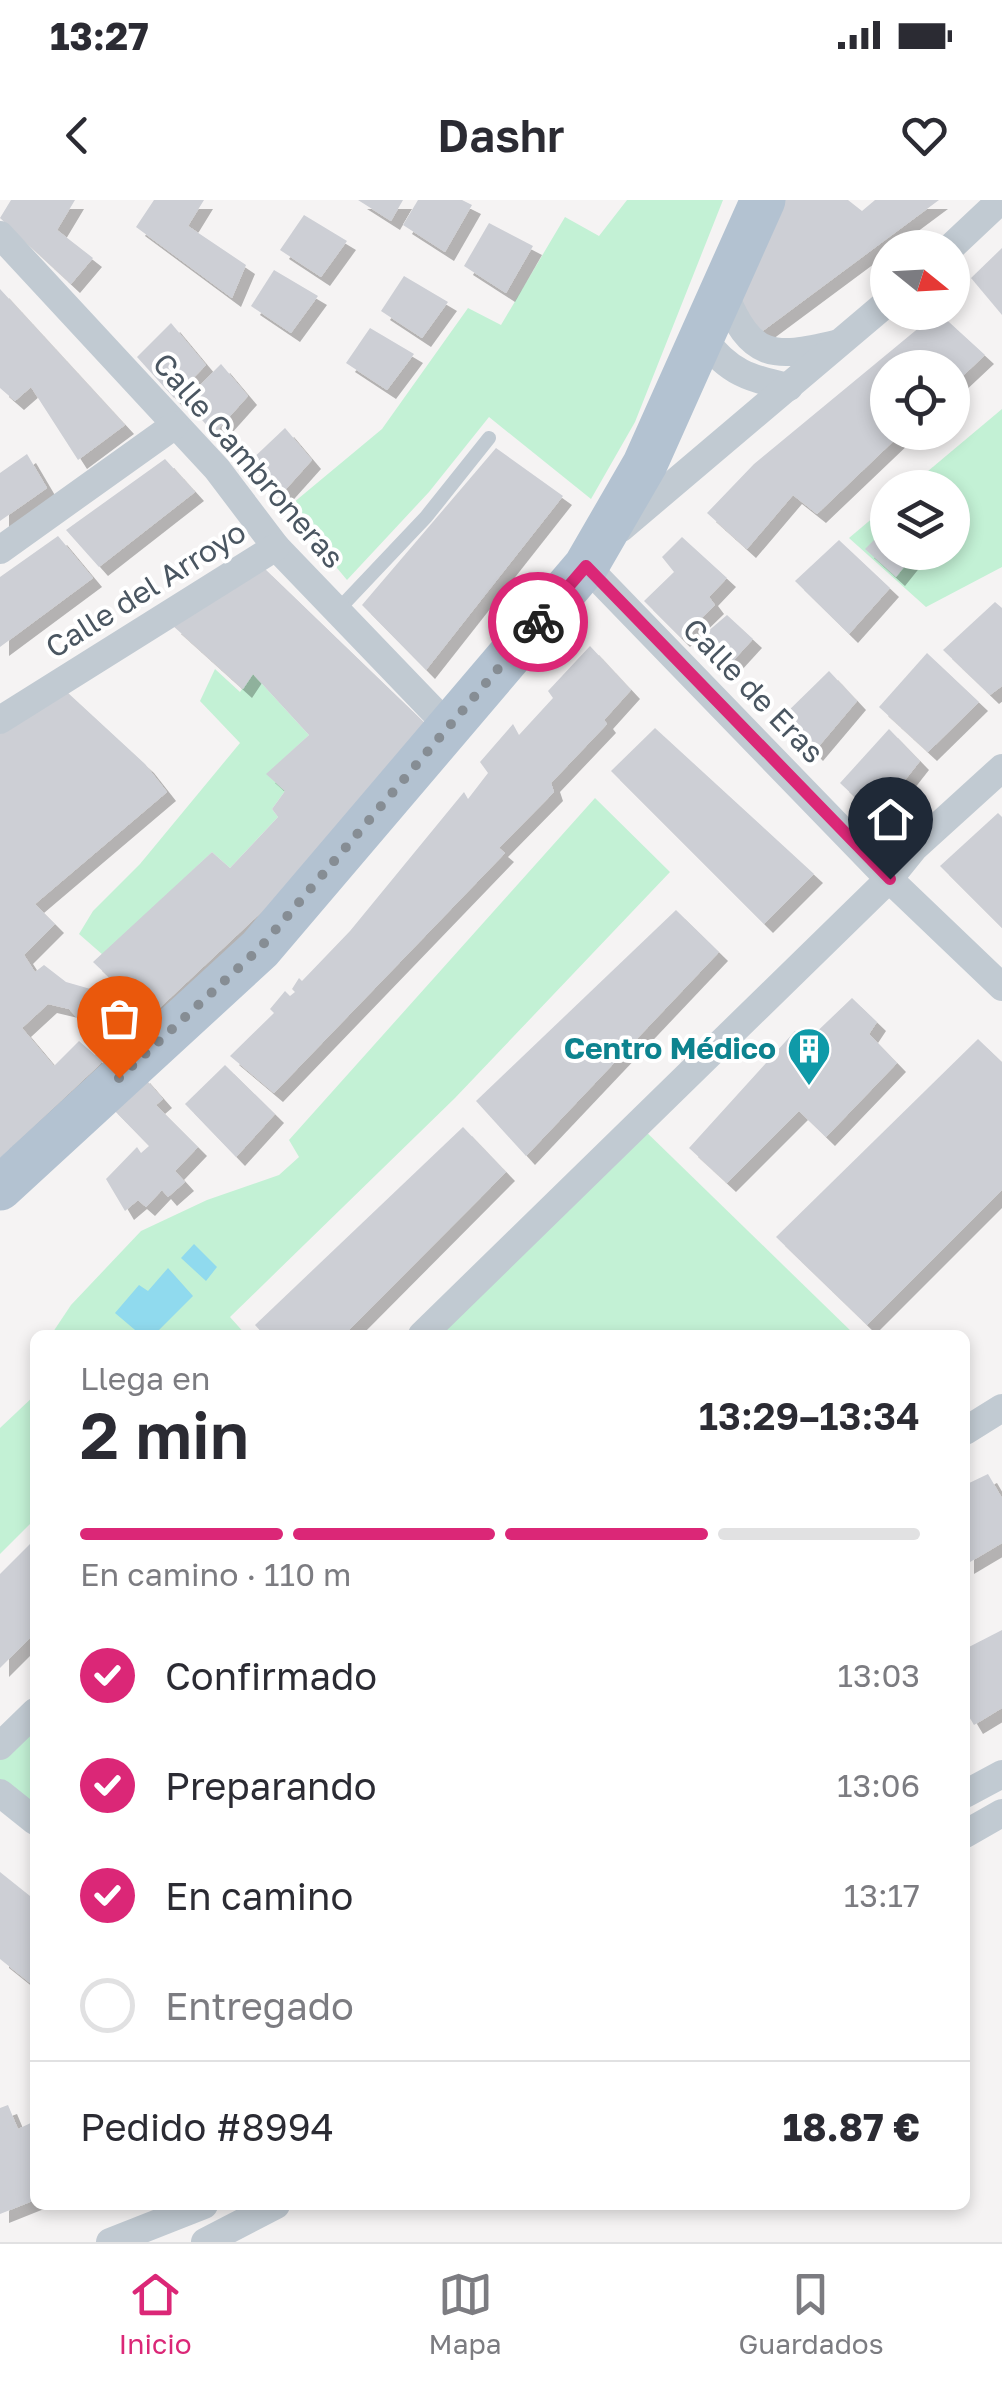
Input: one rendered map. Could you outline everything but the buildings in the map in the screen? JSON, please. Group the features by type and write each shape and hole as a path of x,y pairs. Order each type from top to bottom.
{"main road":[{"path":"0,1188 260,948 595,554 704,339 763,200"}],"street":[{"path":"969,230 1001,200"},
{"name":"Calle Cambroneras","path":"0,236 216,469 276,547 450,727"},
{"path":"724,293 736,321 752,342 786,356 842,342"},
{"path":"595,554 870,318"},
{"path":"704,339 742,378 789,387"},
{"path":"0,550 174,425"},
{"name":"Calle del Arroyo","path":"0,720 276,547"},
{"name":"Calle de Eras","path":"595,554 890,879 1002,987"},
{"path":"427,1330 890,879 914,848 1002,768"},
{"path":"970,1429 1002,1408"},
{"path":"0,1746 30,1717"},
{"path":"970,1791 1002,1774"},
{"path":"0,1792 30,1818"},
{"path":"970,1831 1002,1813"},
{"path":"110,2242 191,2210"},
{"path":"205,2242 266,2210"}],"lane":[{"path":"337,610 426,517 489,438"}],"green space":[{"path":"627,200 723,200 635,422 591,499 489,417 429,492 347,580 287,508 382,429 468,308 501,325 565,217 599,236"},
{"path":"1002,409 1002,567 926,607 885,570 970,570 970,470 929,470 953,450 970,450 970,436"},
{"path":"870,520 870,557 849,538"},
{"path":"215,669 240,692 253,674 309,735 267,774 285,791 272,809 278,817 230,868 212,852 103,955 79,934 93,911 140,864 240,743 200,701"},
{"path":"595,798 670,872 455,1098 230,1317 242,1330 54,1330 71,1305 141,1231 207,1200 279,1175 299,1157 289,1140"},
{"path":"638,1124 850,1330 427,1330"},
{"path":"30,1400 30,1524 0,1554 0,1428"},
{"path":"30,1717 30,1817 0,1793 0,1746"}],"water":[{"path":"194,1244 217,1267 206,1281 181,1258"},
{"path":"168,1268 193,1296 159,1330 135,1330 115,1313 139,1285 148,1291"}],"way so far":[{"path":"119,1078 260,948 538,622"}],"place":[{"name":"Centro Médico","path":"809,1087"}],"route":[{"path":"538,622 586,566 890,879"}]}
